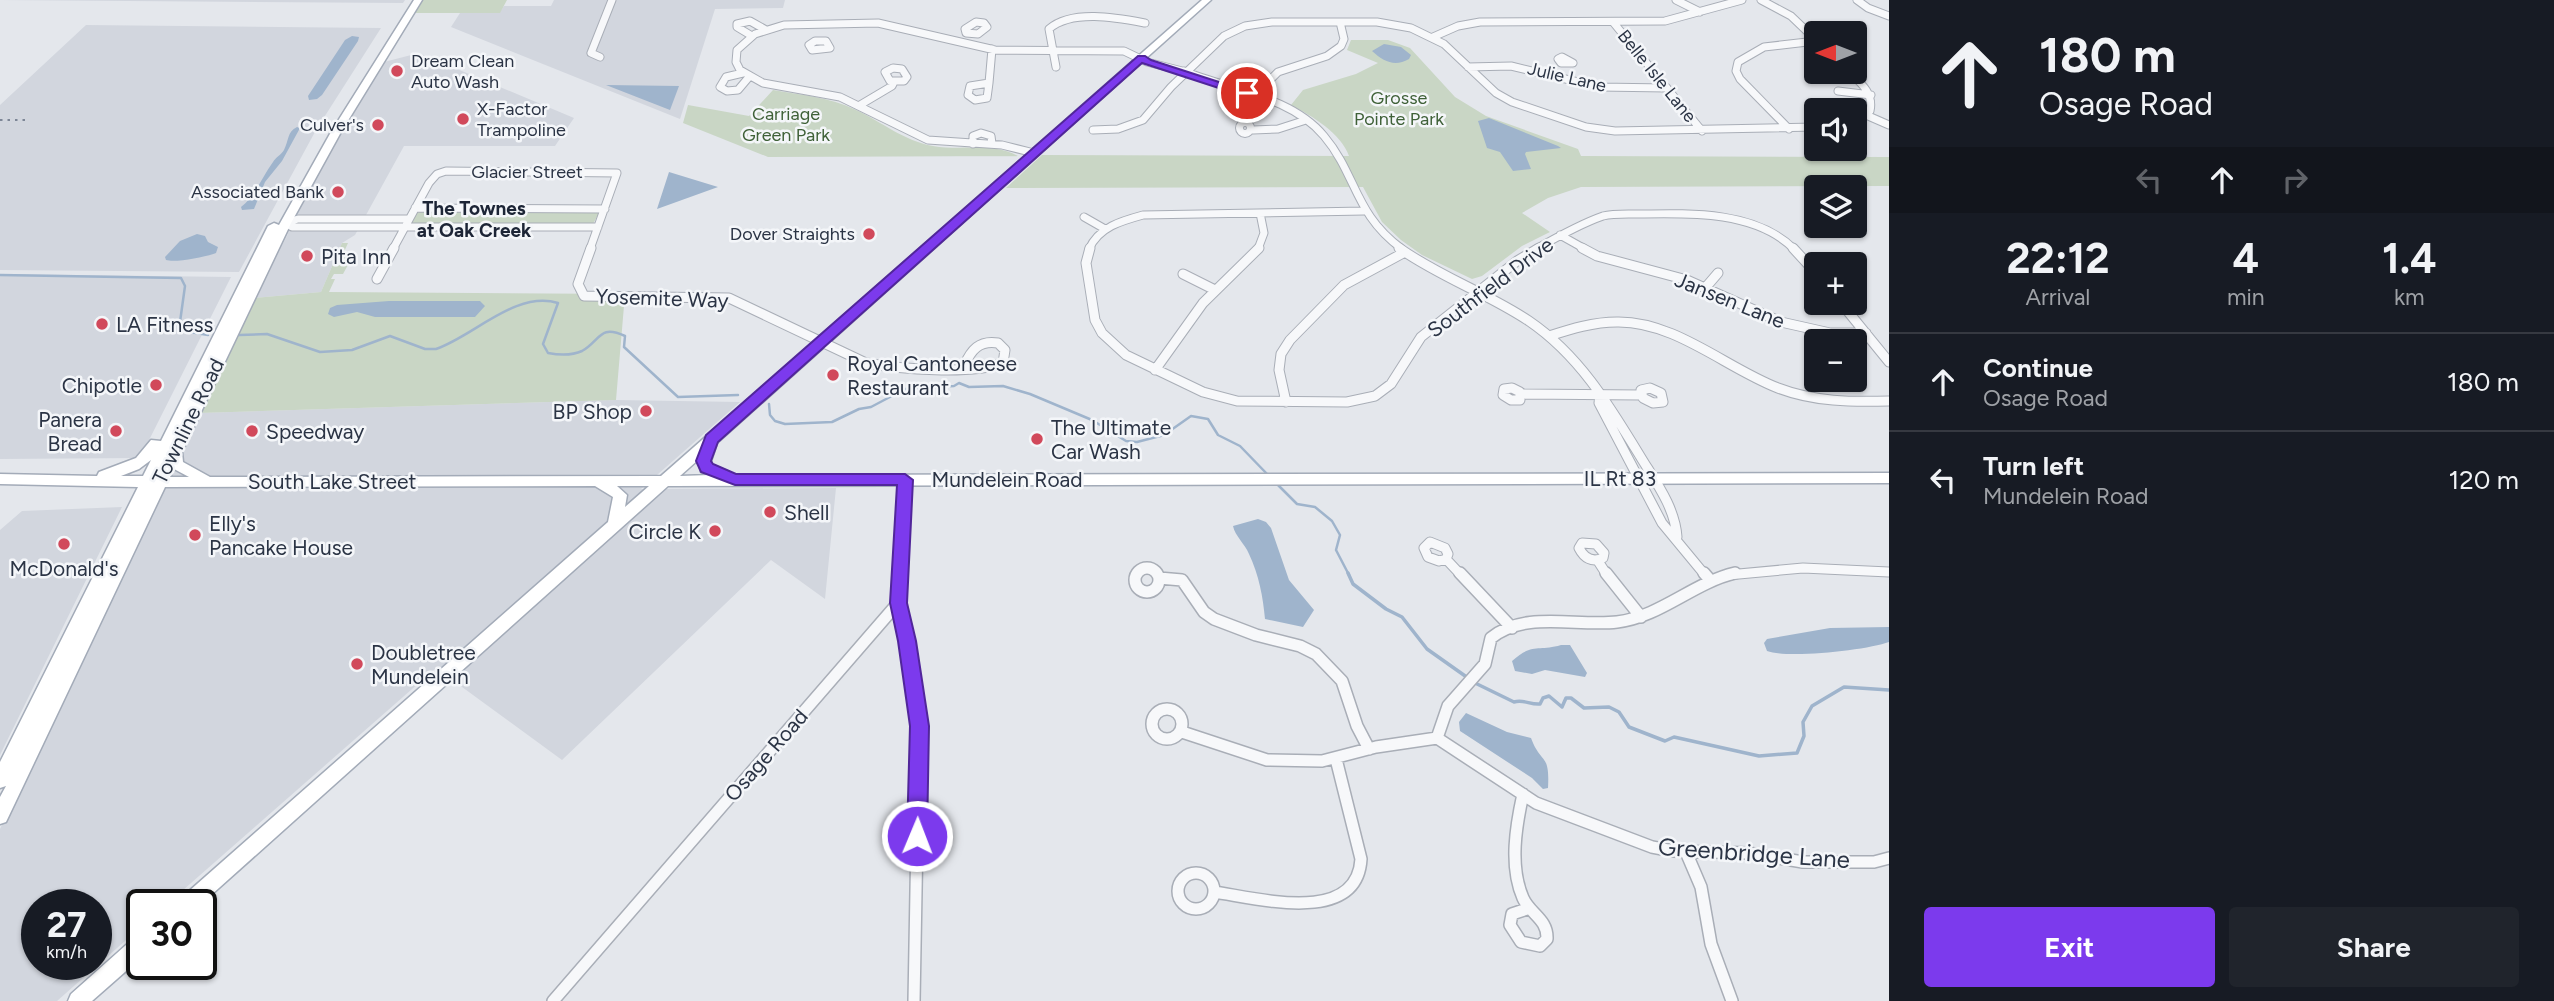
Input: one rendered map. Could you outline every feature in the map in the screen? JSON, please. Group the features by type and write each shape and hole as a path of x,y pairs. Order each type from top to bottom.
{"main road":[{"name":"Townline Road","path":"0,816 152,482 181,408 307,164 409,0"},
{"name":"Townline Road","path":"0,780 152,482 174,449 285,223 335,132 418,0"},
{"path":"204,889 1207,0"},
{"path":"91,480 132,467 145,459 181,408"},
{"path":"711,439 704,461 706,468 735,480"},
{"path":"174,449 177,465 184,471 222,482"},
{"name":"IL Rt 83","path":"1350,479 1889,478"},
{"name":"South Lake Street","path":"0,479 152,482 663,480"},
{"name":"Mundelein Road","path":"663,480 1350,479"},
{"path":"596,481 620,495 621,501 614,524"},
{"path":"78,1001 126,958"}],"street":[{"path":"600,57 591,53 612,0"},
{"path":"1676,0 1700,12"},
{"path":"1433,37 1458,26 1480,22 1671,20 1742,0"},
{"path":"1761,0 1785,12 1804,30"},
{"path":"1857,0 1868,8 1889,16"},
{"path":"1056,67 1049,29 1059,20 1122,19 1145,23"},
{"path":"1093,130 1118,129 1143,120 1186,72 1224,36 1245,26 1272,22 1396,24 1433,37 1444,44 1487,86 1506,99 1577,125 1615,131 1804,128"},
{"path":"1254,96 1284,69 1334,52 1344,39 1340,22"},
{"name":"Belle Isle Lane","path":"1613,22 1702,131"},
{"path":"818,41 821,23"},
{"path":"1034,153 992,144 991,136 984,133 973,136 973,144 948,144 920,138 860,105 831,95 770,85 746,75 736,57 739,48 759,33 783,25 821,23 891,24 957,44 992,49 1118,50 1254,96 1306,120 1334,146 1364,211 1378,229 1405,252 1518,314 1571,356 1600,396 1599,403 1646,478 1662,523 1677,537 1684,552 1710,580"},
{"path":"957,44 968,34"},
{"path":"1789,129 1740,79 1736,71 1738,62 1749,53 1783,43 1804,42"},
{"path":"989,83 992,49"},
{"path":"1555,75 1563,64"},
{"name":"Julie Lane","path":"1468,67 1511,66 1599,87 1667,88"},
{"path":"860,105 892,86 894,82"},
{"path":"1860,84 1871,95 1872,107 1867,114"},
{"path":"1838,91 1871,95"},
{"path":"1867,115 1889,125"},
{"path":"1253,130 1278,129 1306,120"},
{"name":"Glacier Street","path":"415,208 429,183 437,174 446,171 617,173"},
{"name":"Yosemite Way","path":"617,173 578,284 584,296 729,298 739,300 820,342"},
{"path":"377,279 415,208 605,209"},
{"path":"1084,217 1105,229 1117,222 1143,215 1364,211"},
{"path":"1156,370 1203,303 1259,248 1264,233 1260,214"},
{"name":"Southfield Drive","path":"1105,229 1095,237 1087,254 1095,320 1112,345 1156,370 1215,396 1250,402 1347,402 1375,397 1394,381 1421,337 1517,261 1560,235 1606,215 1712,215 1745,223 1772,235 1804,259"},
{"path":"285,223 298,219 409,219"},
{"path":"285,223 292,228 598,227"},
{"name":"Jansen Lane","path":"1560,235 1586,251 1611,261 1674,276 1768,317 1807,329"},
{"path":"1286,402 1279,370 1281,354 1290,340 1344,285 1405,252"},
{"path":"1706,288 1718,273"},
{"path":"1183,274 1215,290"},
{"path":"1851,315 1863,329"},
{"path":"1549,336 1588,322 1634,323 1676,335 1758,379 1797,394 1833,401 1889,401"},
{"path":"1867,334 1889,362"},
{"path":"820,342 875,366 964,366 982,369 1003,363 1005,350 998,343 982,342 972,349 964,366"},
{"path":"1522,394 1529,397 1641,395"},
{"path":"905,480 898,603 907,641 919,726 914,1001"},
{"path":"1446,559 1462,578 1498,607 1512,628"},
{"path":"1598,561 1613,584 1641,617"},
{"path":"1182,732 1267,760 1336,759 1369,749 1437,738 1440,720 1446,707 1485,665 1489,641 1493,635 1512,628 1531,622 1618,622 1641,617 1660,610 1710,580 1735,573 1889,572"},
{"path":"1159,578 1182,580 1204,611 1214,619 1256,635 1300,646 1316,654 1342,681 1357,726 1369,749"},
{"name":"Osage Road","path":"553,1001 898,603"},
{"name":"Greenbridge Lane","path":"1437,738 1536,803 1652,847 1686,852 1748,853 1803,862 1874,862 1889,858"},
{"path":"1214,892 1269,900 1326,900 1341,897 1349,891 1361,873 1361,859 1336,759"},
{"path":"1523,794 1517,817 1516,849 1520,893 1527,909"},
{"path":"1686,852 1701,887 1711,944 1731,1001"}],"shaded area":[{"path":"0,0 405,0 403,3"},
{"path":"554,0 785,0 783,8 715,9 680,119 451,27 460,13 499,13 504,6 551,6"},
{"path":"86,25 381,28 316,130 239,272 0,270 0,105"},
{"path":"419,53 574,118 555,146 404,146 355,235 342,243 321,292 253,298 287,236 321,163 384,62"},
{"path":"0,274 231,277 140,458 0,459"},
{"path":"616,400 740,402 641,489 836,488 825,599 771,560 562,760 436,668 184,889 126,889 126,940 112,952 112,889 21,889 21,980 81,980 57,1001 0,1001 0,829 199,413"},
{"path":"122,507 0,755 0,530 22,511"}],"green space":[{"path":"422,0 507,0 500,13 414,13"},
{"name":"Grosse Pointe Park","path":"1351,40 1388,40 1410,48 1455,97 1486,116 1578,149 1581,156 1804,157 1804,161 1867,161 1867,157 1889,157 1889,186 1867,186 1867,175 1804,175 1804,186 1581,187 1548,198 1522,213 1550,232 1522,246 1482,276 1472,279 1422,255 1401,240 1382,222 1363,187 1006,188 1042,155 1349,156 1333,133 1291,105 1303,90 1356,74 1378,63 1347,50"},
{"name":"Carriage Green Park","path":"773,90 836,102 922,144 998,149 1018,156 768,157 683,123 688,105 749,116"},
{"path":"416,213 599,213 593,224 411,223"},
{"path":"342,243 348,243 344,252 355,252 343,274 334,274 331,279 335,279 329,292 625,294 616,400 199,413 253,298 321,292"}],"water":[{"path":"352,36 359,37 358,41 322,95 309,100 308,96 345,40"},
{"path":"1384,44 1401,47 1411,55 1409,59 1394,63 1372,51"},
{"path":"606,85 679,86 670,110"},
{"path":"1489,118 1561,148 1526,152 1531,169 1513,171 1500,152 1487,148 1478,121"},
{"path":"297,127 300,128 282,161 265,182 254,209 242,210 241,207 251,197 274,160 283,152 290,134"},
{"path":"669,172 718,187 657,209"},
{"path":"197,234 205,236 208,242 218,247 216,253 191,259 166,260 165,257 180,241"},
{"path":"389,301 480,301 485,306 475,317 375,317 357,312 334,317 328,314 330,308 337,305"},
{"path":"1258,519 1271,528 1289,580 1314,610 1303,627 1265,619 1255,570 1233,526"},
{"path":"1889,627 1889,642 1847,650 1809,654 1778,653 1767,651 1764,643 1767,639 1830,628"},
{"path":"1570,645 1587,673 1585,677 1545,670 1532,674 1515,671 1512,661 1525,651"},
{"path":"1466,713 1507,732 1531,738 1546,763 1548,788 1543,789 1532,778 1460,731 1459,722"}],"waterway":[{"path":"0,275 181,278 185,286 180,322 190,332 208,335"},
{"path":"239,335 267,334 320,352 352,350 390,336 425,349 436,349 511,308 542,301 558,303 543,344 548,353 578,353 601,335 616,333 625,336 624,347 678,397 738,395"},
{"path":"769,404 770,415 775,421 785,424 832,422 859,409 871,407 905,389 954,386 959,383 969,387 1003,386 1030,394 1092,420 1126,441 1137,442 1164,435 1191,416 1208,419 1218,435 1240,446 1269,476"},
{"path":"1276,483 1297,504 1315,507 1332,521 1340,535 1336,550 1348,574"},
{"path":"1348,574 1353,584 1386,609 1402,617 1427,649 1468,678"},
{"path":"1473,682 1514,702 1540,704 1543,698 1549,696 1562,707 1566,698 1571,698 1584,708 1609,707 1619,712 1629,727 1665,741 1674,737 1759,756 1797,753 1804,736 1803,722 1812,706 1844,687 1889,690"}],"railway":[{"path":"0,120 29,120"}],"place":[{"name":"Dream Clean Auto Wash","path":"397,71"},
{"name":"X-Factor Trampoline","path":"463,119"},
{"name":"Culver's","path":"378,125"},
{"name":"Associated Bank","path":"338,192"},
{"name":"Dover Straights","path":"869,234"},
{"name":"Pita Inn","path":"307,256"},
{"name":"LA Fitness","path":"102,324"},
{"name":"Royal Cantoneese Restaurant","path":"833,375"},
{"name":"Chipotle","path":"156,385"},
{"name":"BP Shop","path":"646,411"},
{"name":"Panera Bread","path":"116,431"},
{"name":"Speedway","path":"252,431"},
{"name":"The Ultimate Car Wash","path":"1037,439"},
{"name":"Shell","path":"770,512"},
{"name":"Circle K","path":"715,531"},
{"name":"Elly's Pancake House","path":"195,535"},
{"name":"McDonald's","path":"64,544"},
{"name":"Doubletree Mundelein","path":"357,664"}],"district":[{"name":"The Townes at Oak Creek","path":"474,219"}],"route":[{"path":"917,836 917,701 898,603 905,480 735,480 706,468 704,461 711,439 1142,58 1147,62 1247,93"}]}
